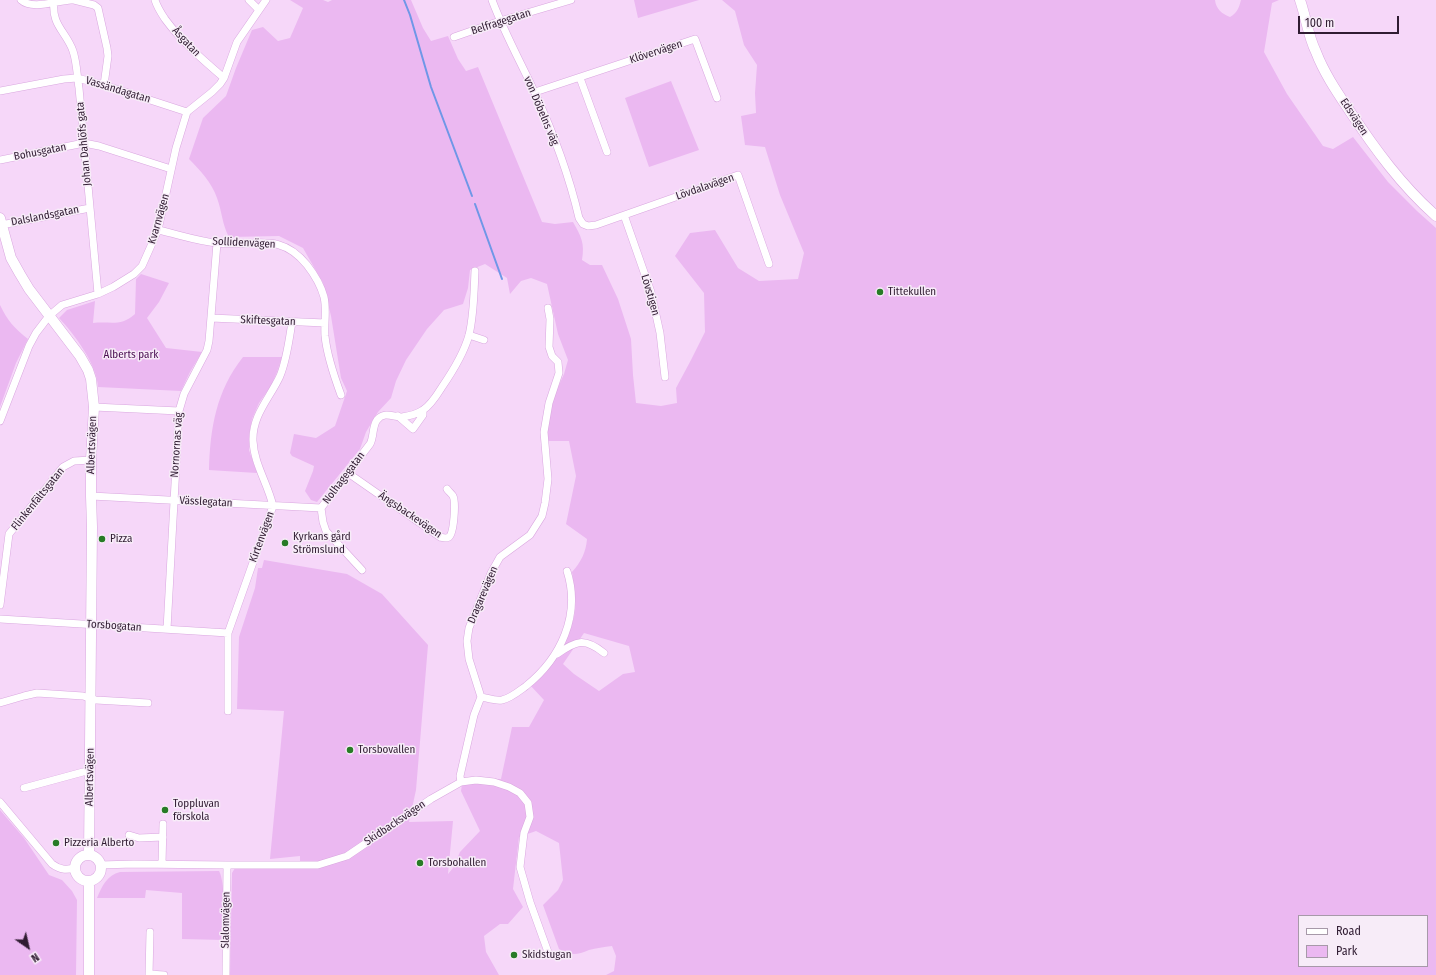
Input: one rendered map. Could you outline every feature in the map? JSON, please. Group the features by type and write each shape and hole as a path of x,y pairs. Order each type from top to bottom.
{"street":[{"path":"21,0 25,4 33,5 54,1 71,0"},
{"path":"74,0 94,5 98,8 108,56 104,85"},
{"name":"Åsgatan","path":"154,0 176,33 224,78"},
{"path":"248,0 259,10"},
{"path":"187,112 212,92 224,78 237,42 266,0"},
{"name":"von Döbelns väg","path":"492,0 500,21 535,92 564,166 579,218 583,224"},
{"name":"Belfragegatan","path":"454,37 500,21 571,0"},
{"name":"Edsvägen","path":"1300,0 1315,52 1344,103 1391,170 1436,216"},
{"name":"Johan Dahlöfs gata","path":"54,1 54,13 57,24 73,50 75,57 98,294"},
{"name":"Klövervägen","path":"535,92 695,39 717,98"},
{"name":"Vassändagatan","path":"0,91 77,78 104,85 187,112"},
{"path":"580,78 607,152"},
{"name":"Kvarnvägen","path":"0,421 29,346 36,333 49,316 62,305 98,294 129,278 138,270 149,252 158,230 176,148 187,112"},
{"name":"Bohusgatan","path":"0,160 84,143 99,146 171,169"},
{"name":"Lövdalavägen","path":"583,224 588,226 596,225 738,175 769,264"},
{"name":"Dalslandsgatan","path":"1,221 90,208"},
{"name":"Lövstigen","path":"624,215 651,292 660,333 665,376"},
{"name":"Albertsvägen","path":"1,221 11,258 29,289 80,356 88,370 93,391 94,407 91,460 92,527 89,855"},
{"name":"Sollidenvägen","path":"158,230 217,243 272,243 285,246 292,250 310,270 324,296 326,309 324,323 326,345 333,373 341,395"},
{"name":"Nornornas väg","path":"167,629 179,411 184,394 207,350 217,243"},
{"path":"398,416 413,429 423,415 423,410 446,382 458,360 469,335 475,270"},
{"name":"Dragarevägen","path":"481,697 469,660 467,641 469,628 491,573 500,557 530,534 542,516 545,503 548,479 544,432 550,403 559,373 558,362 552,356 549,347 550,319 548,308"},
{"name":"Skiftesgatan","path":"211,318 324,323"},
{"name":"Kirtenvägen","path":"228,711 228,633 273,506 257,460 253,434 259,412 279,378 292,322"},
{"path":"469,335 484,340"},
{"path":"94,407 179,411"},
{"name":"Nolhagegatan","path":"362,570 326,531 321,508 373,440 377,420 386,414 408,416 423,410"},
{"name":"Flinkenfältsgatan","path":"0,605 9,534 63,467 74,461 91,460"},
{"name":"Ängsbackevägen","path":"348,473 440,537 445,538 449,537 452,533 455,504 453,495 447,489"},
{"name":"Vässlegatan","path":"91,496 321,508"},
{"path":"461,782 460,776 474,715 481,697 501,700 508,698 537,677 560,647 569,621 572,603 571,584 567,571"},
{"name":"Torsbogatan","path":"0,619 228,633"},
{"path":"554,656 574,644 584,642 604,653"},
{"path":"1,701 37,694 83,696 91,699 148,703"},
{"path":"24,788 90,771"},
{"name":"Skidbacksvägen","path":"100,865 318,865 347,856 431,799 461,782 476,780 494,782 510,787 520,793 528,803 530,817 524,833 520,867 530,902 548,952"},
{"path":"0,802 52,864 57,868 75,868"},
{"path":"162,864 163,824"},
{"path":"129,835 139,838 163,837"},
{"path":"89,855 96,858 100,865 99,875 94,880 89,881 80,878 76,874 76,864 79,859 85,856 89,855"},
{"name":"Slalomvägen","path":"226,975 227,865"},
{"path":"89,881 89,975"},
{"path":"150,932 149,974 164,975"}],"green space":[{"path":"290,0 323,0 328,2 332,0 411,0 423,28 431,41 448,36 458,59 466,71 478,67 542,222 555,224 573,222 582,240 582,260 590,265 602,265 618,299 631,339 636,403 661,406 677,403 676,388 705,332 704,293 675,256 690,233 715,230 738,268 759,281 798,279 804,253 780,195 765,147 745,145 741,116 756,113 755,93 757,65 744,45 735,11 722,0 1215,0 1220,11 1230,17 1237,10 1241,0 1279,0 1272,3 1264,52 1287,94 1323,146 1333,149 1353,137 1388,182 1436,228 1436,975 606,975 614,971 616,956 612,946 574,954 567,953 559,949 543,905 558,890 563,880 559,843 536,831 519,837 513,889 523,907 508,924 500,924 484,936 486,952 499,975 230,975 232,873 235,868 300,869 300,856 270,859 284,711 237,709 239,637 255,588 258,568 262,568 264,560 347,574 382,594 428,645 416,790 409,822 453,821 448,874 453,868 460,852 480,831 461,791 463,778 501,779 512,727 529,727 544,700 529,684 560,645 573,621 575,590 572,572 582,557 586,548 587,539 566,524 576,476 569,441 548,441 546,429 550,405 564,374 568,360 558,334 547,284 531,278 521,281 510,294 507,278 485,264 470,270 468,288 463,304 444,310 427,329 406,360 396,381 391,398 378,412 366,432 360,449 317,502 311,500 305,491 314,466 292,456 290,453 294,434 316,438 335,426 347,391 341,378 331,316 323,283 303,248 279,236 229,237 215,192 205,177 189,159 203,118 226,96 252,30 263,27 278,41 290,38 303,8","holes":["584,633 629,646 635,672 623,674 599,691 574,674 563,664"]},
{"path":"634,0 699,0 638,18"},
{"path":"671,81 699,150 649,167 625,98"},
{"name":"Alberts park","path":"141,274 169,283 159,302 147,318 166,348 202,352 181,391 98,387 94,369 84,350 59,318 67,310 95,301 93,323 116,323 125,321 135,314 136,279"},
{"path":"0,305 12,324 28,339 16,363 0,407"},
{"path":"243,357 282,357 271,386 259,403 252,419 249,435 249,450 257,473 209,470 211,440 216,411 226,383"},
{"path":"0,810 24,838 49,875 62,880 72,891 77,900 76,975 0,975"},
{"path":"219,871 223,885 223,940 182,939 182,893 146,890 145,898 97,898 108,878 115,873"}],"waterway":[{"path":"404,0 410,15 431,87 472,196"},
{"path":"475,204 502,279"}],"place":[{"name":"Tittekullen","path":"880,292"},
{"name":"Pizza","path":"102,539"},
{"name":"Kyrkans gård Strömslund","path":"285,543"},
{"name":"Torsbovallen","path":"350,750"},
{"name":"Toppluvan förskola","path":"165,810"},
{"name":"Pizzeria Alberto","path":"56,843"},
{"name":"Torsbohallen","path":"420,863"},
{"name":"Skidstugan","path":"514,955"}]}
